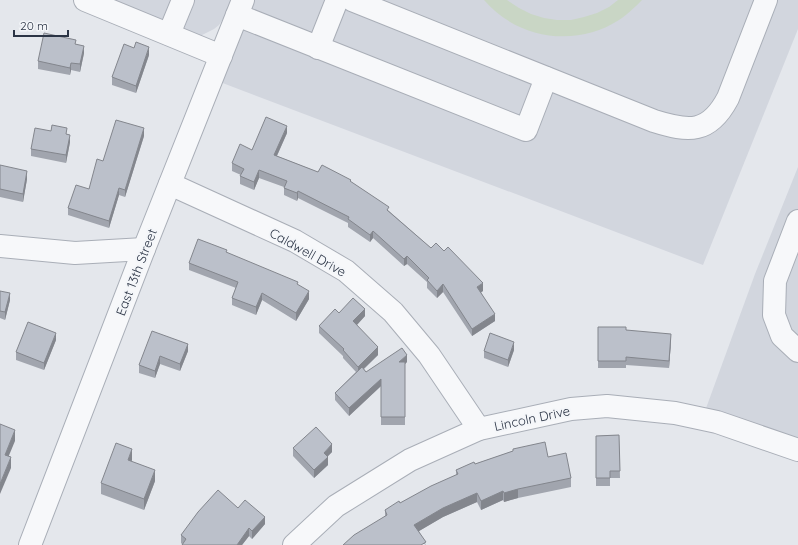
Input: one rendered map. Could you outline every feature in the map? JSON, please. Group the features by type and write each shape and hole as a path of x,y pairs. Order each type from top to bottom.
{"street":[{"path":"85,0 221,56"},
{"path":"169,34 183,0"},
{"path":"318,48 337,0"},
{"path":"352,0 654,121 679,128 689,128 706,124 716,117 722,109 728,98 766,0"},
{"path":"240,8 318,48 526,130 546,78"},
{"name":"East 13th Street","path":"30,545 144,249 240,8"},
{"name":"Caldwell Drive","path":"170,184 295,242 346,271 393,312 425,349 479,429"},
{"path":"798,222 775,281 774,315 782,336 798,352"},
{"path":"0,246 75,253 144,249"},
{"name":"Lincoln Drive","path":"294,545 336,506 410,460 479,429 571,409 607,406 675,413 717,422 798,450"}],"shaded area":[{"path":"109,0 232,0 227,13 219,25 202,35 197,35"},
{"path":"252,0 798,0 798,29 703,265 220,82"},
{"path":"798,167 798,440 705,411 755,274"}],"green space":[{"path":"484,0 507,0 531,14 557,20 571,20 597,13 609,7 618,0 642,0 622,18 602,29 584,34 566,36 548,35 530,31 513,24"}],"building":[{"path":"44,33 76,40 75,44 84,46 80,64 71,63 70,68 38,61"},
{"path":"136,42 149,47 136,86 112,77 124,44 134,48"},
{"path":"266,117 287,126 274,155 318,172 322,165 351,180 350,181 389,207 387,210 431,248 436,243 444,251 448,247 483,283 477,287 495,314 472,329 443,284 437,291 427,280 429,278 407,256 404,259 373,231 370,235 348,219 349,217 298,191 297,193 284,188 287,181 259,170 254,182 240,176 244,169 232,163 240,144 252,150"},
{"path":"116,120 144,128 125,190 119,188 109,221 68,208 76,185 89,189 97,159 103,161"},
{"path":"52,125 67,128 66,134 70,135 66,155 31,149 35,128 51,131"},
{"path":"0,165 27,171 23,194 0,189"},
{"path":"198,239 227,250 226,252 298,282 297,284 309,291 296,313 262,293 256,307 232,298 238,282 189,263"},
{"path":"0,291 10,293 5,312 0,311"},
{"path":"353,298 365,309 353,321 378,347 358,367 343,350 344,349 319,326 335,309 339,313"},
{"path":"28,322 56,333 44,363 16,352"},
{"path":"598,327 626,327 626,330 671,334 669,361 626,357 626,361 598,361"},
{"path":"152,331 188,344 180,364 160,356 155,371 139,365"},
{"path":"490,333 514,342 508,360 484,351"},
{"path":"402,348 407,355 399,362 405,362 405,417 381,417 381,379 349,408 335,393 362,367 366,372"},
{"path":"0,424 15,430 5,455 11,457 0,484"},
{"path":"316,427 332,444 324,453 328,457 314,470 293,448"},
{"path":"619,435 620,471 610,471 610,478 596,478 596,436"},
{"path":"545,442 548,457 566,453 571,478 504,493 503,491 481,501 477,493 443,508 414,525 426,542 421,545 343,545 354,535 387,515 385,510 399,501 400,503 431,486 458,474 456,470 474,462 475,464 513,451 513,449"},
{"path":"116,443 132,449 128,460 155,470 144,499 101,483"},
{"path":"218,490 238,508 245,500 265,517 252,531 249,528 237,545 182,545 186,539 181,535 198,512"}]}
